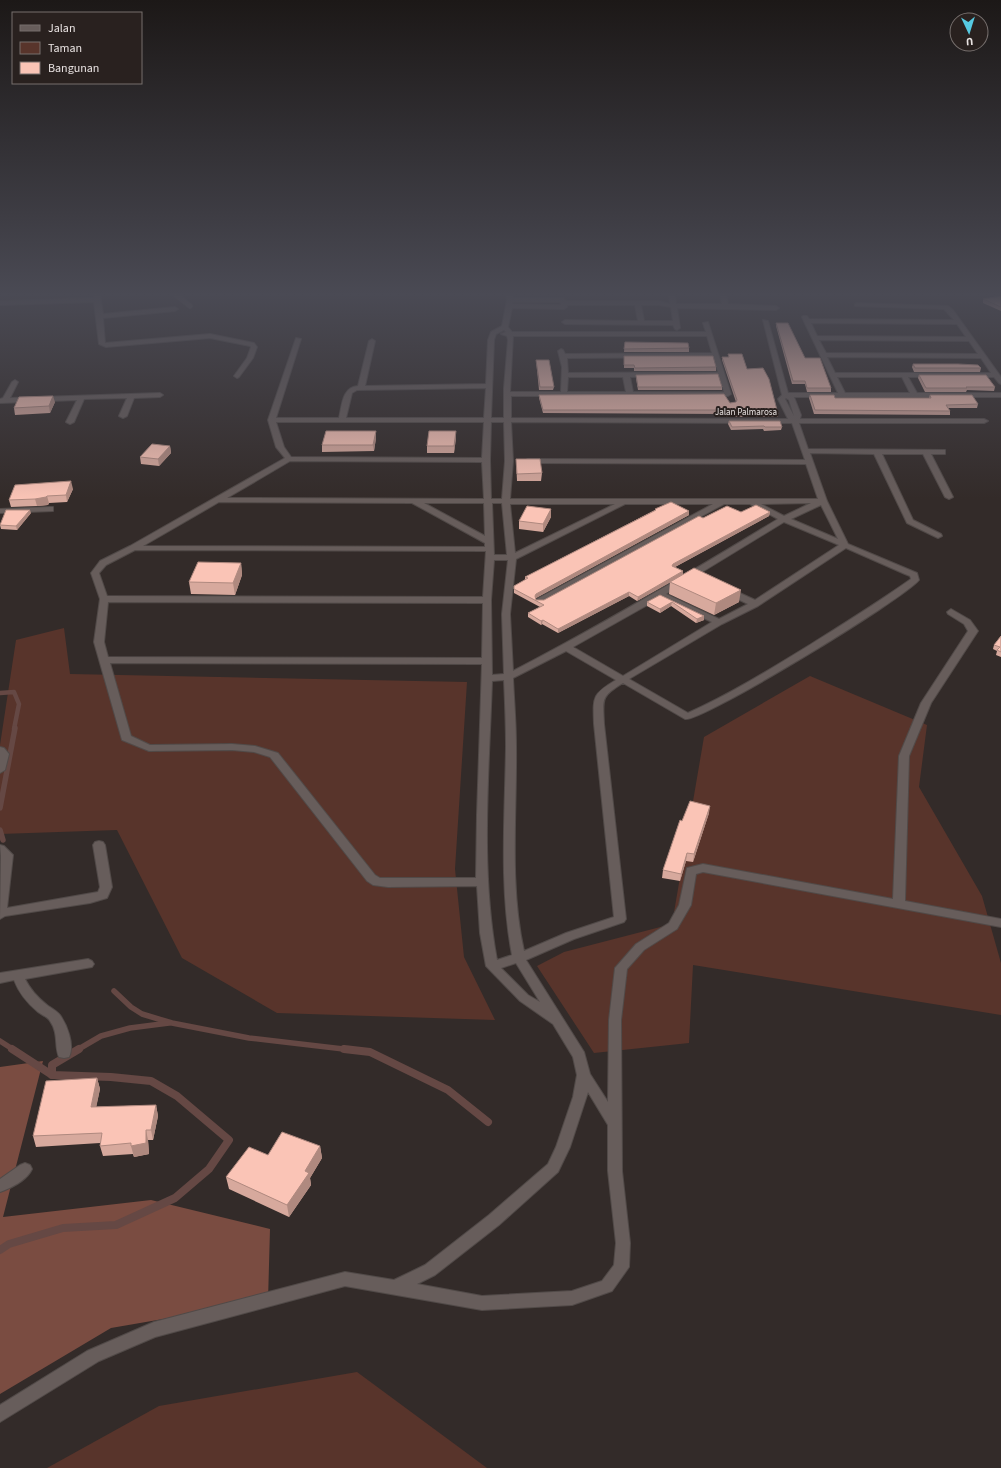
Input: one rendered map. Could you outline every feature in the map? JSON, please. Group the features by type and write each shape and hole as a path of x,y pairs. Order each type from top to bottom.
{"street":[{"path":"237,376 246,363"},
{"path":"289,458 280,447 272,420 290,363"},
{"path":"360,387 366,363"},
{"path":"491,363 486,460 489,549 487,600 487,678 482,808 482,882 486,933 492,966 524,998 559,1023"},
{"path":"510,363 507,420 516,461 506,502 512,558 506,614 511,745 509,819 514,934 519,958 579,1056 584,1075 615,1124"},
{"path":"563,363 565,375 564,393"},
{"path":"508,394 564,393 729,396 718,363"},
{"path":"776,363 785,395"},
{"path":"826,363 842,394"},
{"path":"987,363 1001,382"},
{"path":"626,374 630,394"},
{"path":"565,375 722,374"},
{"path":"832,375 996,375"},
{"path":"904,375 915,395"},
{"path":"2,400 15,382"},
{"path":"342,419 349,392 355,388 489,386"},
{"path":"2,400 160,395"},
{"path":"845,545 823,501 808,462 795,421 789,416 781,399 785,395 1001,395"},
{"path":"123,416 131,396"},
{"path":"70,422 82,397"},
{"name":"Jalan Palmarosa","path":"272,420 984,421"},
{"path":"805,451 942,452"},
{"path":"877,452 910,521 938,536"},
{"path":"926,452 949,496"},
{"path":"482,882 388,883 378,882 371,878 274,755 255,749 232,747 149,748 126,738 99,642 104,599 95,573 98,567 103,563 219,500 289,458 486,460"},
{"path":"516,461 808,462"},
{"path":"219,500 412,500 624,503 823,501"},
{"path":"412,500 489,549 512,558 624,503"},
{"path":"487,678 508,677 566,647 660,594 696,576 784,519 823,501"},
{"path":"540,601 723,502"},
{"path":"566,647 688,718 755,683 862,616 914,580 914,575 908,572 784,519 752,502"},
{"path":"0,511 50,509"},
{"path":"492,966 519,958 570,936 620,919 599,724 598,701 605,690 719,622 755,604 845,545"},
{"path":"133,548 489,549"},
{"path":"720,588 755,604"},
{"path":"660,594 719,622"},
{"path":"104,599 487,600"},
{"path":"899,904 904,756 926,703 973,631 967,622 951,612"},
{"path":"104,660 487,661"},
{"path":"0,750 4,754 0,770"},
{"path":"0,849 7,855 0,914 90,899 103,894 106,887 99,845"},
{"path":"0,1414 93,1356 154,1330 345,1279 482,1304 572,1298 607,1286 621,1267 623,1244 615,1170 615,1020 621,968 640,947 673,926 685,905 691,871 703,868 1001,923"},
{"path":"0,978 88,964"},
{"path":"18,976 24,990 54,1017 63,1035 64,1053"},
{"path":"394,1288 430,1270 494,1220 552,1168 563,1147 580,1097 584,1075"},
{"path":"0,1186 7,1183 25,1169"}],"green space":[{"path":"64,628 70,674 467,682 455,869 464,957 495,1020 277,1013 182,958 117,830 0,834 0,745 16,640"},
{"path":"810,676 927,725 919,787 982,896 1001,963 1001,1015 693,965 689,1043 594,1053 537,966 564,952 672,924 704,737"},
{"path":"357,1372 487,1468 47,1468 159,1406"}],"shaded area":[{"path":"43,1061 3,1217 151,1200 270,1229 268,1301 111,1328 0,1394 0,1067"}],"building":[{"path":"536,363 549,363 554,387 540,387"},
{"path":"624,363 715,363 716,367 635,368 634,365 624,365"},
{"path":"724,363 745,363 747,369 763,368 769,379 778,414 726,414 724,410 543,410 539,395 724,394 730,403 736,402 737,400"},
{"path":"788,363 822,363 831,388 807,388 805,381 793,381"},
{"path":"913,364 978,365 981,368 915,368"},
{"path":"718,374 722,387 638,387 636,375"},
{"path":"919,375 986,375 995,387 926,388"},
{"path":"810,395 834,395 835,398 931,398 930,395 972,395 978,404 946,405 950,411 815,410"},
{"path":"53,396 49,406 14,408 19,397"},
{"path":"729,421 780,421 782,427 732,427"},
{"path":"326,431 376,431 373,445 322,445"},
{"path":"429,431 456,431 454,446 427,446"},
{"path":"152,444 170,446 158,459 140,457"},
{"path":"516,459 540,459 542,473 517,474"},
{"path":"71,481 66,495 47,496 35,499 9,500 15,485"},
{"path":"671,502 689,511 536,594 536,600 544,600 699,516 703,518 727,506 741,512 756,505 770,512 673,564 672,566 683,571 638,597 629,592 558,629 528,613 544,605 514,589 514,586 528,578 525,577"},
{"path":"527,506 551,509 543,524 519,521"},
{"path":"6,510 30,510 16,526 0,525"},
{"path":"198,562 241,563 233,583 189,582"},
{"path":"694,568 741,590 716,603 670,582"},
{"path":"660,595 704,616 697,619 672,602 660,609 647,602"},
{"path":"1001,636 1001,652 997,650 1000,647 994,645"},
{"path":"690,801 710,806 694,854 687,853 681,874 663,870 680,820 682,821"},
{"path":"97,1078 91,1107 156,1105 151,1130 146,1130 146,1143 131,1146 131,1143 100,1146 102,1133 33,1136 46,1081"},
{"path":"282,1132 320,1146 305,1171 309,1173 287,1205 226,1177 249,1147 268,1155"}],"waterway":[{"path":"0,693 14,692 19,704 14,729"},
{"path":"0,808 15,728"},
{"path":"0,830 3,840"},
{"path":"114,991 131,1007 142,1014 172,1023 249,1038 352,1050"},
{"path":"77,1050 101,1036 130,1028 169,1023"},
{"path":"0,1041 14,1050"},
{"path":"12,1049 52,1075"},
{"path":"52,1075 52,1065 79,1049"},
{"path":"344,1049 370,1052 448,1090 488,1122"},
{"path":"0,1250 9,1244 63,1228 116,1225 175,1198 209,1169 229,1140 177,1096 151,1081 111,1077 52,1075"}]}
